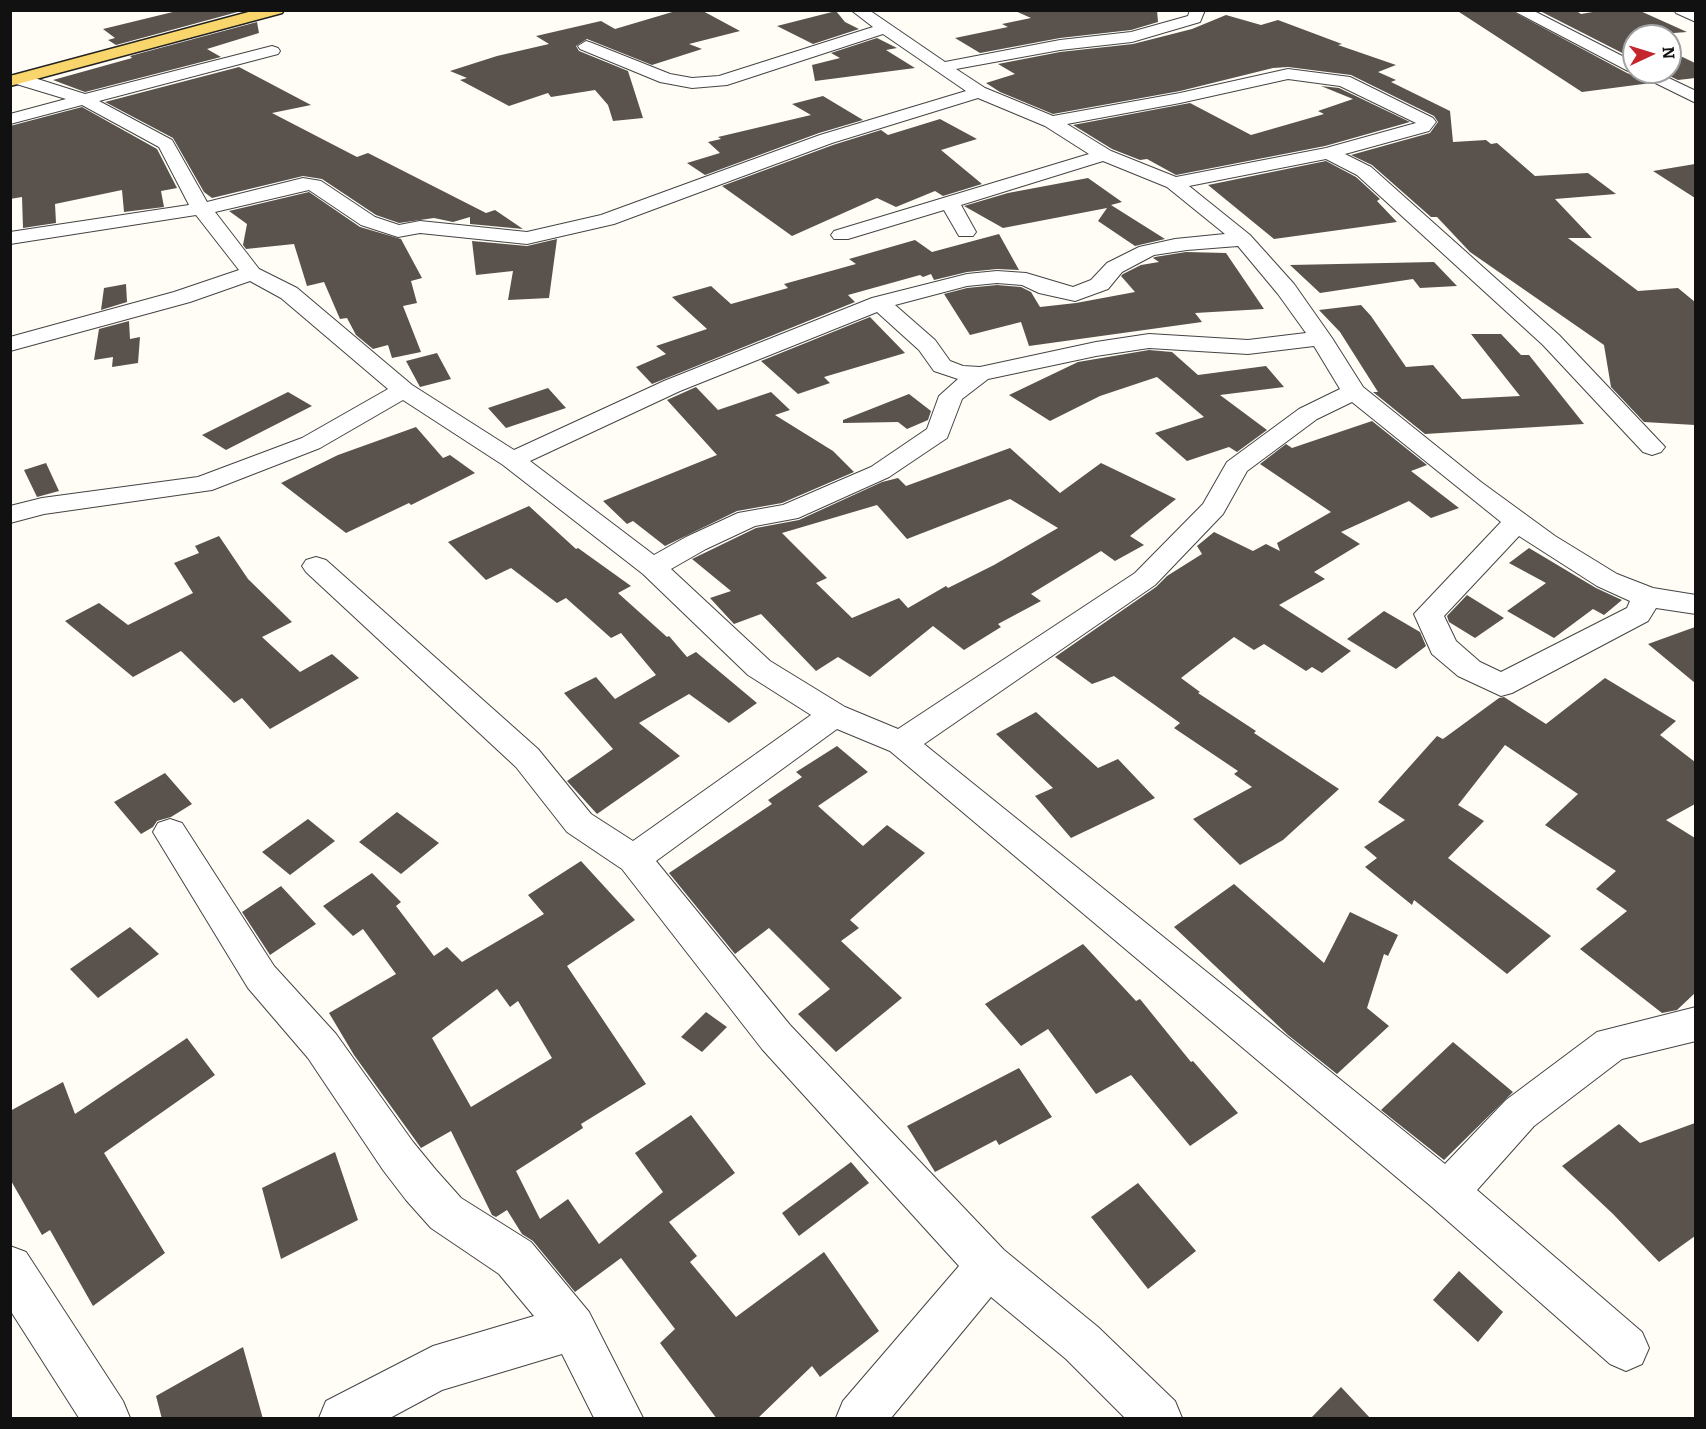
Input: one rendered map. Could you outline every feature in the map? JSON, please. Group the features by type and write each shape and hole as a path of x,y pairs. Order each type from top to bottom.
{"main road":[{"path":"15,80 276,10"}],"street":[{"path":"858,10 979,92 1051,122 1104,155 1174,183 1243,239 1286,289 1321,338 1354,392 1472,488 1545,542 1607,579 1647,597 1691,606"},
{"path":"942,67 1060,45 1132,37 1195,19 1198,10"},
{"path":"1519,10 1622,62"},
{"path":"1681,10 1695,18"},
{"path":"586,46 666,78 692,83 721,81 884,29"},
{"path":"10,120 272,51"},
{"path":"1051,122 1180,98 1288,74 1344,81 1427,122 1423,127 1328,153 1174,183"},
{"path":"15,80 83,99 166,144 200,207 252,273 289,293 404,390 512,460 652,568 759,668 834,715 901,743 1447,1192 1626,1348"},
{"path":"1667,84 1695,98"},
{"path":"10,238 225,204 290,186 314,185 368,221 398,231 420,227 527,238 607,220 826,139 979,92"},
{"path":"1328,153 1364,171 1551,340 1652,447"},
{"path":"841,235 1104,155"},
{"path":"950,202 966,232"},
{"path":"512,460 672,386 880,303 967,279 997,277 1026,279 1047,288 1075,294 1100,284 1101,277 1108,270 1152,249 1243,239"},
{"path":"10,344 182,297 252,273"},
{"path":"880,303 927,345 942,366 960,373 980,374 1096,349 1149,341 1248,347 1321,338"},
{"path":"652,568 696,543 748,519 789,512 880,472 938,433 951,396 980,374"},
{"path":"10,515 42,506 203,484 311,443 404,390"},
{"path":"901,743 1144,579 1214,508 1236,467 1308,414 1354,392"},
{"path":"1517,521 1429,614 1443,647 1469,669 1501,685 1638,614 1647,597"},
{"path":"316,566 527,758 579,823 634,859 776,1037 988,1266 1082,1343 1158,1419"},
{"path":"634,859 834,715"},
{"path":"170,832 261,977 322,1046 398,1156 421,1185 446,1213 515,1258 573,1328 619,1419"},
{"path":"1447,1192 1520,1113 1611,1044 1695,1024"},
{"path":"860,1419 988,1266"},
{"path":"10,1268 94,1415"},
{"path":"343,1419 433,1368 573,1328"}],"building":[{"path":"181,10 245,10 116,45 108,40 115,38 103,29"},
{"path":"679,10 701,10 740,31 689,44 702,49 652,65 587,39 576,46 579,51 628,71 643,118 613,121 608,105 595,90 551,97 548,93 509,106 460,80 467,78 450,71 497,56 549,44 536,36 601,21 615,29"},
{"path":"1013,10 1157,10 1158,22 1131,30 1060,38 980,53 955,38 1008,27 1002,24 1031,18"},
{"path":"1456,10 1510,10 1622,70 1622,84 1643,84 1582,92"},
{"path":"1538,10 1575,10 1581,14 1604,10 1638,10 1669,24 1622,24 1622,53"},
{"path":"836,11 845,22 859,29 813,44 777,26"},
{"path":"1226,15 1261,25 1278,20 1342,44 1338,45 1396,65 1378,72 1396,80 1391,82 1450,111 1453,142 1486,140 1491,144 1497,143 1535,176 1588,173 1616,194 1555,199 1592,238 1568,238 1638,291 1678,288 1695,302 1695,425 1644,422 1611,387 1604,345 1470,252 1437,217 1431,217 1372,165 1351,155 1430,133 1438,122 1434,116 1351,75 1288,67 1273,68 1180,91 1053,114 1000,92 986,83 1015,74 998,64 1060,52 1133,44 1192,29"},
{"path":"257,22 259,33 207,49 221,57 85,92 53,80 132,58 130,56"},
{"path":"877,38 897,48 886,50 915,68 815,81 812,65 840,58 831,53"},
{"path":"1682,57 1695,63 1695,78 1682,80"},
{"path":"239,67 311,105 272,113 357,157 368,153 486,213 495,210 523,229 470,224 470,217 453,222 434,218 399,223 376,215 322,179 303,176 212,198 204,192 173,138 105,102"},
{"path":"1321,86 1339,88 1410,122 1325,146 1176,175 1147,159 1140,160 1112,149 1073,125 1190,103 1251,135 1324,114 1318,111 1353,99"},
{"path":"823,96 863,120 819,133 705,175 687,163 720,153 708,142 721,139 718,137 811,115 792,104"},
{"path":"82,107 157,149 177,188 161,191 164,207 124,212 122,190 55,204 56,223 23,228 22,197 10,199 10,126"},
{"path":"940,119 977,139 941,150 982,184 943,196 935,191 896,207 877,198 792,236 722,186 881,130 888,135"},
{"path":"1326,161 1356,177 1380,199 1377,201 1397,222 1274,239 1208,185"},
{"path":"1695,164 1695,198 1653,171"},
{"path":"1088,178 1122,202 1111,205 1165,239 1135,246 1098,221 1107,208 1003,228 964,206 1008,193"},
{"path":"309,192 360,227 401,239 422,278 411,281 417,303 403,306 421,352 392,358 388,345 373,349 356,335 347,318 340,319 324,282 307,286 294,244 246,249 243,245 247,224 229,211"},
{"path":"999,234 1019,270 997,269 967,272 934,280 931,274 923,277 920,275 848,295 855,302 652,384 636,367 666,354 656,346 707,329 672,297 711,286 731,304 788,288 784,284 856,264 849,259 915,240 932,252"},
{"path":"557,239 549,298 508,300 513,271 476,275 472,241 527,246"},
{"path":"1186,252 1226,253 1264,309 1195,313 1202,322 1029,346 1021,322 970,335 944,294 967,288 997,285 1021,287 1031,292 1040,307 1076,303 1135,292 1121,276 1123,274 1141,265 1159,262 1153,258 1155,257"},
{"path":"1434,262 1457,286 1420,288 1413,279 1320,293 1290,265"},
{"path":"126,284 127,302 101,310 104,288"},
{"path":"1361,305 1406,367 1433,365 1462,399 1520,396 1471,334 1501,334 1521,355 1529,355 1584,424 1425,434 1373,392 1378,392 1340,332 1319,310"},
{"path":"870,317 905,353 824,377 830,383 798,394 761,361"},
{"path":"129,321 130,339 140,337 138,363 112,367 113,357 94,360 99,329"},
{"path":"1149,350 1172,352 1198,375 1266,366 1284,387 1220,395 1267,430 1237,452 1229,447 1187,461 1155,433 1204,417 1157,377 1100,396 1050,421 1009,395 1078,362"},
{"path":"437,353 451,379 420,387 406,361"},
{"path":"696,387 718,410 771,392 790,410 775,415 833,451 854,472 782,503 737,511 665,546 633,521 627,524 603,501 717,455 667,400"},
{"path":"548,388 566,408 506,428 488,408"},
{"path":"288,392 312,406 226,450 202,435"},
{"path":"909,394 931,411 928,420 907,429 898,422 843,423 843,420"},
{"path":"1372,421 1427,465 1411,471 1459,508 1431,518 1409,501 1341,532 1360,544 1314,572 1325,579 1279,605 1351,651 1322,673 1312,667 1306,671 1264,644 1254,650 1234,637 1181,678 1200,692 1198,693 1256,731 1254,733 1339,789 1283,840 1240,865 1193,819 1252,787 1234,774 1238,771 1174,728 1180,723 1114,676 1092,684 1055,657 1156,587 1167,576 1202,554 1197,546 1214,532 1253,551 1266,544 1280,551 1277,543 1331,512 1260,464 1286,444 1292,448"},
{"path":"416,427 443,458 450,455 475,473 411,505 409,503 346,533 281,483 338,455"},
{"path":"1010,448 1060,493 1101,463 1176,499 1130,536 1144,545 1115,561 1101,551 1031,594 1041,601 998,624 1001,627 964,650 933,626 870,677 838,657 816,671 761,614 734,624 710,598 731,591 692,559 756,528 799,520 882,482 898,478 906,486","holes":["1010,499 1058,528 994,565 948,588 946,586 908,608 899,598 852,618 816,583 827,578 782,533 877,505 907,539"]},
{"path":"46,463 59,491 37,497 24,470"},
{"path":"529,506 576,549 578,548 631,586 618,593 667,637 669,636 687,657 696,652 757,703 729,723 689,694 639,723 680,756 597,814 567,781 613,749 564,693 596,677 615,699 656,675 621,633 611,638 566,598 557,603 511,568 486,580 448,542"},
{"path":"219,536 248,579 292,622 262,637 300,672 332,654 359,678 270,729 242,698 234,703 181,651 133,677 65,621 99,603 128,625 193,593 174,563 199,553 195,546"},
{"path":"1529,548 1596,588 1622,600 1604,615 1593,609 1554,638 1507,611 1546,583 1509,563"},
{"path":"1467,595 1504,618 1475,638 1449,622 1447,616"},
{"path":"1384,611 1420,632 1426,646 1396,669 1347,639"},
{"path":"1695,627 1695,683 1648,644"},
{"path":"1605,678 1676,721 1660,735 1695,762 1695,804 1666,820 1695,838 1695,993 1677,1010 1662,1013 1580,949 1627,911 1596,889 1616,871 1545,825 1578,794 1505,745 1458,805 1484,821 1448,858 1551,936 1507,974 1414,900 1412,905 1365,867 1377,858 1364,847 1405,820 1378,802 1437,736 1443,739 1499,698 1504,697 1546,724"},
{"path":"1036,712 1098,768 1118,759 1155,798 1071,838 1035,796 1053,788 996,734"},
{"path":"837,746 868,772 818,806 863,846 887,825 925,853 850,920 859,928 841,941 902,998 836,1052 798,1014 830,989 769,928 735,954 669,873 772,804 768,800 802,777 796,772"},
{"path":"165,773 192,804 171,817 157,821 153,827 141,834 114,802"},
{"path":"397,812 439,843 401,874 359,842"},
{"path":"308,819 335,841 290,875 262,852"},
{"path":"581,861 635,920 567,966 646,1084 581,1124 583,1128 516,1171 540,1219 568,1199 599,1244 663,1192 635,1153 691,1115 735,1173 669,1222 697,1256 690,1262 736,1317 824,1252 879,1331 820,1377 812,1366 757,1419 717,1419 660,1343 675,1329 621,1258 575,1292 533,1241 522,1234 507,1210 496,1217 492,1215 451,1131 421,1148 354,1055 329,1013 396,974 363,929 353,936 323,906 372,873 401,902 396,906 434,956 447,947 462,962 544,914 528,895","holes":["497,989 510,1007 518,1001 552,1058 471,1107 432,1038"]},
{"path":"1234,884 1324,963 1350,912 1398,935 1388,956 1384,954 1367,1008 1389,1026 1337,1074 1288,1035 1174,927"},
{"path":"281,886 316,924 270,955 242,912"},
{"path":"130,927 159,954 98,998 70,969"},
{"path":"1083,944 1136,1001 1140,999 1191,1062 1193,1061 1238,1113 1190,1146 1131,1075 1096,1094 1048,1029 1021,1046 985,1004"},
{"path":"706,1012 727,1027 702,1052 681,1037"},
{"path":"187,1038 215,1075 104,1153 165,1253 93,1306 50,1230 42,1235 10,1179 10,1111 63,1082 75,1114"},
{"path":"1453,1042 1513,1092 1444,1160 1381,1110"},
{"path":"1019,1068 1052,1117 999,1145 996,1140 935,1172 907,1126"},
{"path":"1695,1123 1695,1236 1659,1262 1562,1166 1619,1124 1640,1143"},
{"path":"335,1152 358,1220 281,1259 262,1188"},
{"path":"851,1162 869,1183 799,1236 782,1213"},
{"path":"1138,1183 1196,1251 1148,1289 1091,1217"},
{"path":"1459,1271 1503,1312 1478,1342 1433,1300"},
{"path":"243,1347 263,1419 162,1419 156,1396"},
{"path":"1341,1387 1371,1419 1310,1419"}]}
